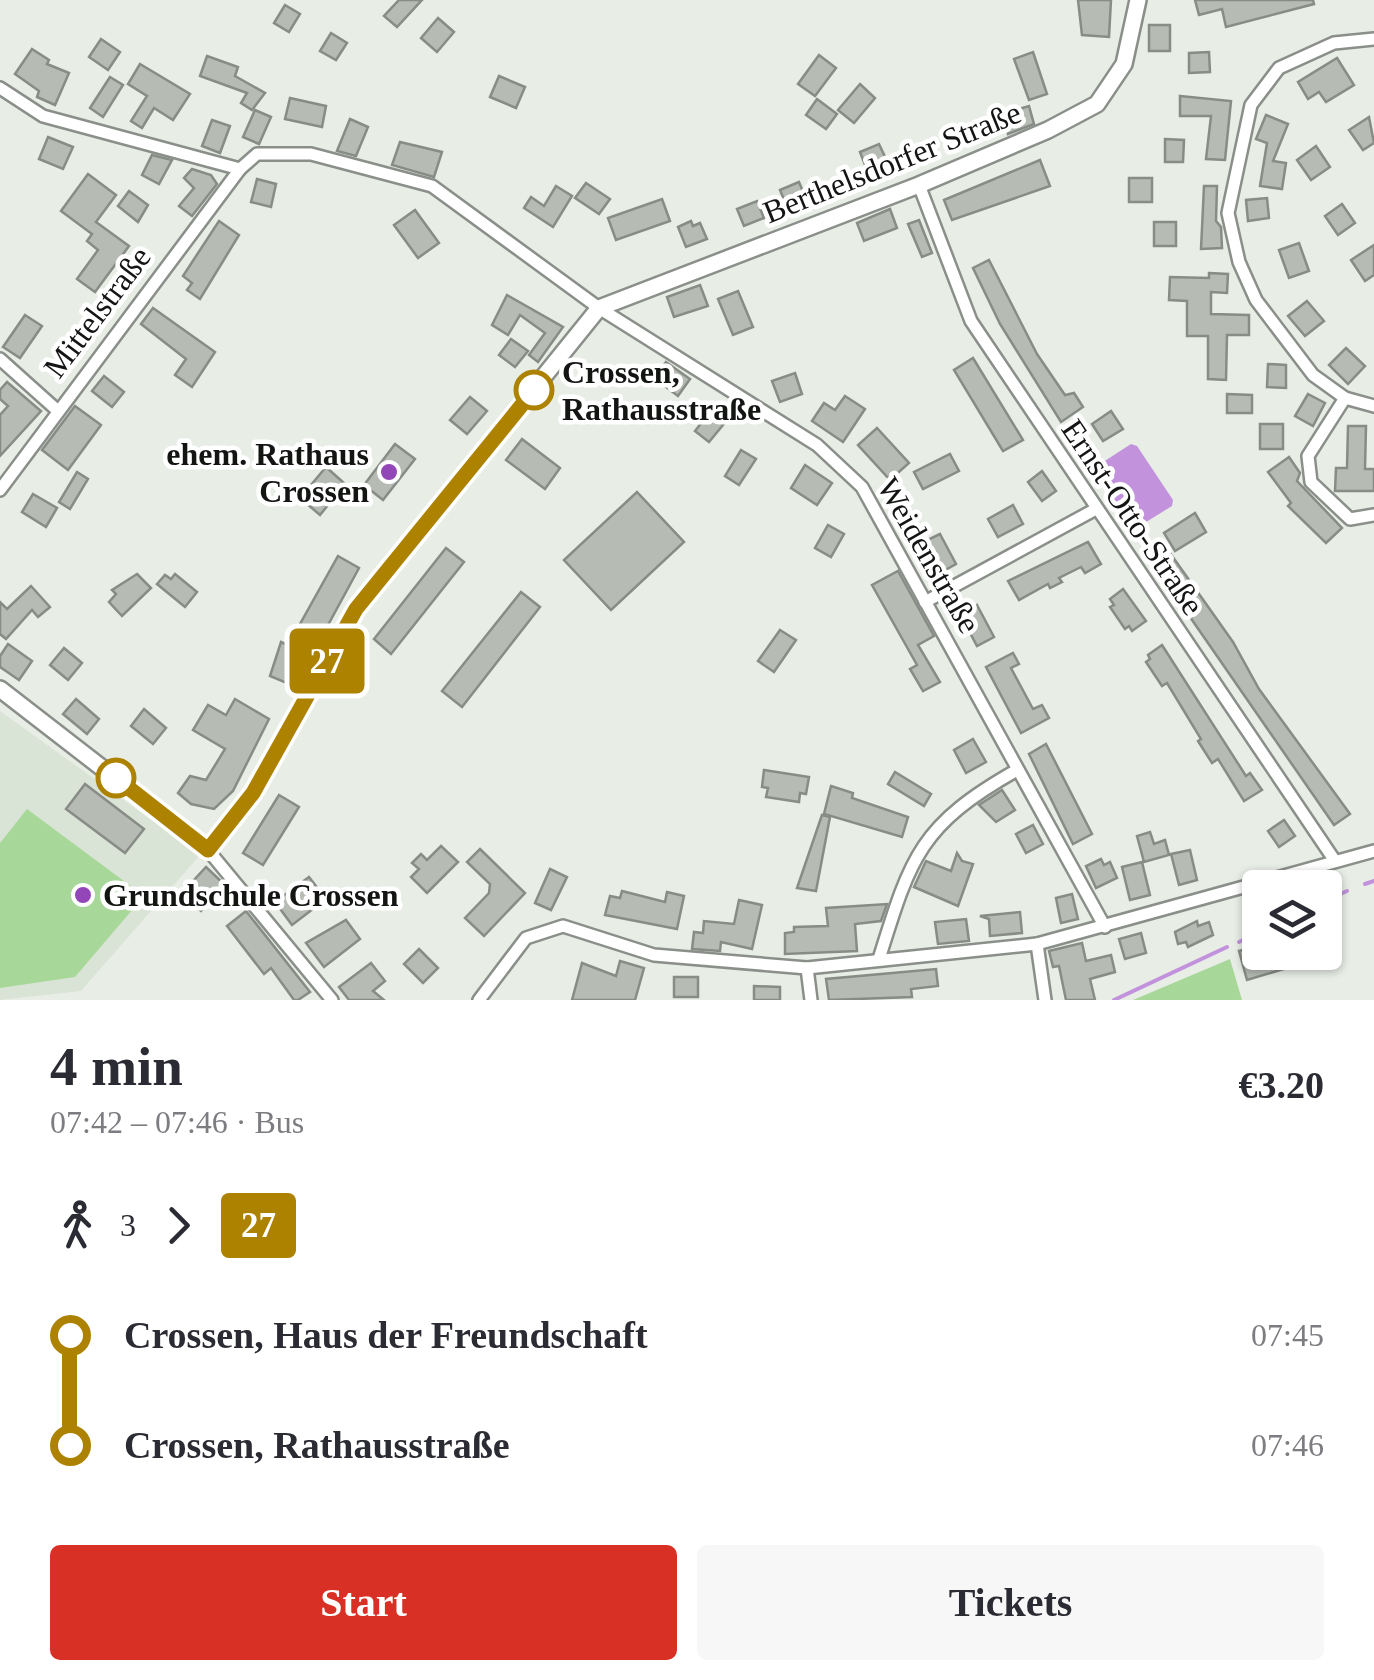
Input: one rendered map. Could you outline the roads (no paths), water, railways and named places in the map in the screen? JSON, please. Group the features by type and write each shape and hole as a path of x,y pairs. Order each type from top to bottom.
{"street":[{"name":"Berthelsdorfer Straße","path":"599,308 919,185 1048,130 1097,104 1124,64 1138,0"},
{"path":"1374,38 1334,43 1279,68 1251,106 1228,213 1239,262 1256,300 1313,375 1345,398 1374,406"},
{"path":"0,88 43,116 240,169"},
{"name":"Weidenstraße","path":"240,169 257,154 311,154 432,186 599,308 816,445 862,487 1105,927"},
{"name":"Mittelstraße","path":"0,490 240,169"},
{"name":"Ernst-Otto-Straße","path":"919,185 972,321 1334,861"},
{"path":"208,850 253,793 356,609 599,308"},
{"path":"0,359 58,411"},
{"path":"1345,398 1308,456 1311,482 1350,518 1374,516"},
{"path":"925,602 1096,509"},
{"path":"0,689 208,850 332,1000"},
{"path":"879,959 900,891 922,844 961,805 1018,770"},
{"path":"479,1000 526,938 563,926 654,955 808,968 1037,944 1374,851"},
{"path":"1037,944 1046,1000"},
{"path":"808,968 811,1000"}],"waterway":[{"path":"1365,884 1374,881"},
{"path":"1342,893 1347,891"},
{"path":"1114,1000 1227,947"}],"place":[{"name":"Crossen, Rathausstraße","path":"534,390"},
{"name":"ehem. Rathaus Crossen","path":"389,472"},
{"name":"Grundschule Crossen","path":"83,895"}]}
